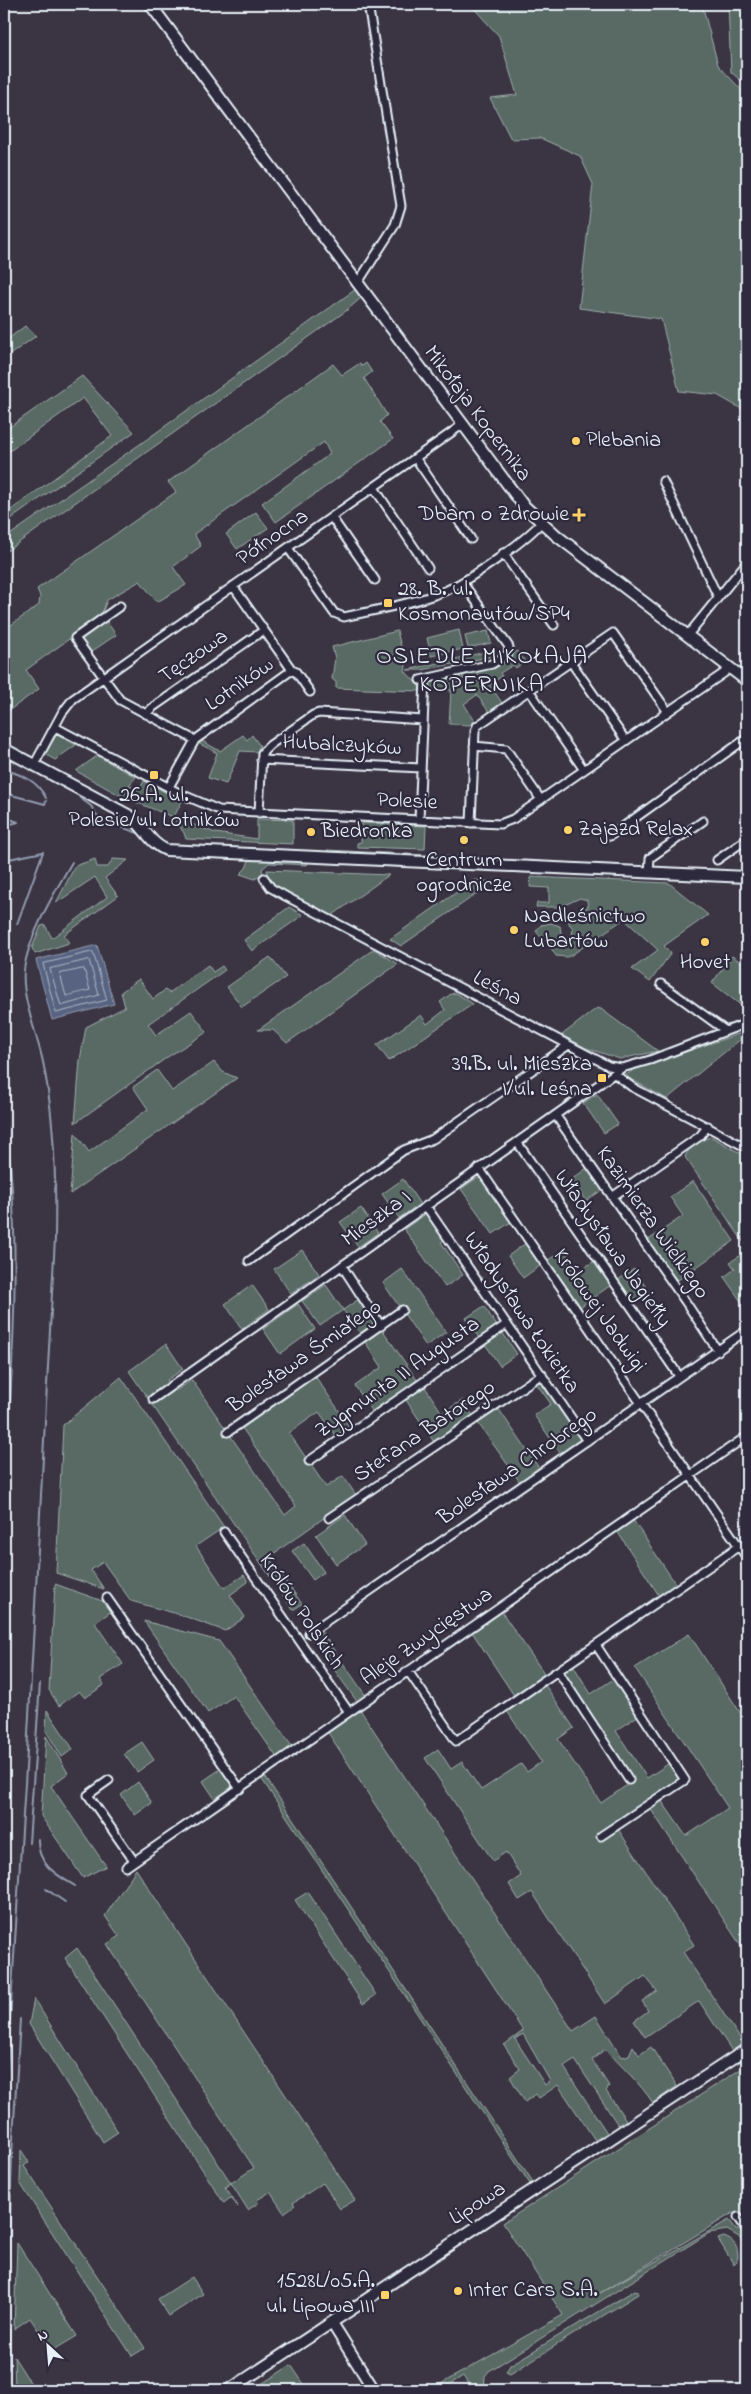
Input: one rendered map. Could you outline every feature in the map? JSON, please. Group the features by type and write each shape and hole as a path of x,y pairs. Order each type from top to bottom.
{"street":[{"name":"Mikołaja Kopernika","path":"150,4 518,499 541,523 747,681"},
{"path":"357,284 365,275 395,225 401,206 368,4"},
{"name":"Północna","path":"34,765 62,713 73,699 375,489 462,425"},
{"path":"416,459 471,539"},
{"path":"663,481 718,597"},
{"path":"375,489 428,568"},
{"path":"332,518 375,580"},
{"path":"288,548 329,607 338,616 344,618 436,595 462,582 541,523"},
{"path":"503,553 554,625"},
{"path":"687,636 747,562"},
{"path":"419,820 423,679 492,664 506,656 509,651 507,644 462,582"},
{"name":"Lotników","path":"169,787 195,740 292,670 233,586"},
{"path":"120,606 75,638 120,700 195,740"},
{"name":"Tęczowa","path":"146,714 264,630"},
{"path":"471,822 475,731 480,723 613,633 668,712"},
{"path":"571,662 626,741"},
{"name":"Polesie","path":"55,727 207,807 219,810 419,820 507,822 668,712 730,667"},
{"path":"292,670 296,672 310,692"},
{"path":"529,690 584,770"},
{"path":"259,813 261,760 265,748 318,713 423,720"},
{"path":"610,836 747,738"},
{"path":"474,746 506,749 541,800"},
{"path":"4,749 134,819 150,838 166,850 747,877"},
{"name":"Hubalczyków","path":"261,760 421,768"},
{"path":"649,873 650,858 703,821"},
{"path":"717,860 747,839"},
{"name":"Leśna","path":"264,878 271,888 287,897 567,1046 596,1061 622,1068"},
{"path":"661,984 726,1031"},
{"path":"622,1068 650,1060 747,1023"},
{"path":"249,1261 404,1150 433,1139 567,1046"},
{"name":"Mieszka I","path":"153,1399 479,1168 616,1075 622,1068"},
{"path":"616,1075 632,1087 747,1148"},
{"name":"Kazimierza Wielkiego","path":"556,1116 718,1351"},
{"path":"612,1197 700,1136 708,1126"},
{"name":"Władysława Jagiełły","path":"517,1142 679,1376"},
{"name":"Królowej Jadwigi","path":"479,1168 747,1558"},
{"name":"Władysława Łokietka","path":"426,1206 586,1441"},
{"path":"342,1266 381,1326"},
{"name":"Bolesława Śmiałego","path":"228,1432 402,1310"},
{"name":"Zygmunta II Augusta","path":"309,1461 507,1324"},
{"name":"Bolesława Chrobrego","path":"309,1632 747,1330"},
{"name":"Stefana Batorego","path":"328,1518 542,1374"},
{"name":"Aleje Zwycięstwa","path":"126,1867 747,1436"},
{"name":"Królów Polskich","path":"224,1532 349,1712"},
{"path":"408,1671 456,1741 739,1546"},
{"path":"107,1598 240,1789"},
{"path":"596,1645 685,1780 601,1836"},
{"path":"558,1671 629,1780"},
{"path":"110,1780 88,1795 134,1862"},
{"name":"Lipowa","path":"229,2390 747,2049"},
{"path":"738,2217 747,2230"},
{"path":"332,2323 374,2390"}],"green space":[{"path":"470,4 702,4 718,65 747,96 747,412 717,395 679,391 661,319 579,308 593,184 580,156 540,138 511,139 490,98 517,95 499,36"},
{"path":"728,4 747,4 747,86 731,72"},
{"path":"356,289 362,297 346,311 4,553 4,539"},
{"path":"25,326 36,336 4,359 4,342"},
{"path":"360,363 362,366 366,363 372,372 364,378 387,415 380,422 393,439 276,522 262,503 330,454 324,442 194,534 201,546 173,567 186,585 157,602 140,581 107,600 101,616 26,670 39,689 4,714 4,630 39,605 40,596 37,589 176,492 168,482 333,364 342,375"},
{"path":"82,376 134,432 4,524 4,515 112,436 83,398 4,455 4,431"},
{"path":"256,512 268,528 237,549 226,534"},
{"path":"105,619 116,635 91,652 99,664 94,664 79,639"},
{"path":"459,630 463,649 431,656 427,638"},
{"path":"397,631 406,666 405,671 419,686 420,691 336,688 336,682 332,679 335,658 332,647"},
{"path":"488,631 491,643 468,648 465,636"},
{"path":"490,651 489,657 422,670 407,670"},
{"path":"517,651 525,661 516,668 513,665 500,673 502,676 490,685 502,703 489,712 477,695 464,704 475,721 470,725 449,724 451,690 430,689 428,682 460,673 462,684 482,680 480,676 463,679 462,673 494,666"},
{"path":"57,734 76,745 55,760 45,754"},
{"path":"243,735 247,740 252,735 260,746 257,752 240,751 226,784 208,778 217,753 198,743 194,744 201,738 202,741 220,751"},
{"path":"97,756 136,777 129,785 139,790 144,781 182,801 174,817 215,833 257,839 257,819 293,820 293,844 186,839 173,817 123,797 76,771"},
{"path":"362,823 426,826 425,849 357,847 357,843 361,842"},
{"path":"327,850 447,856 447,859 327,853"},
{"path":"250,858 309,861 307,865 269,863 262,869 263,873 255,879 240,874 246,868"},
{"path":"95,859 97,867 108,867 113,859 128,860 105,878 118,896 64,935 69,943 35,954 32,948 41,926 45,925 52,938 107,897 95,877 56,903 75,866"},
{"path":"267,870 389,875 330,917 274,886 268,880"},
{"path":"531,877 669,883 708,915 664,946 671,953 650,982 632,969 658,950 624,919 573,954 567,957 556,956 536,931 541,925 551,923 560,926 561,933 566,937 572,936 573,928 569,924 569,917 576,910 588,907 587,900 580,898 560,907 536,907 537,903 549,903 549,888 530,887"},
{"path":"474,880 494,882 401,946 390,939"},
{"path":"289,907 303,915 252,951 244,940"},
{"path":"374,949 398,964 287,1043 273,1030 258,1030"},
{"path":"732,956 747,966 747,1010 712,983"},
{"path":"270,957 286,977 242,1007 227,987"},
{"path":"208,965 213,972 222,966 225,970 148,1024 156,1035 191,1011 207,1032 169,1056 75,1123 80,1060 86,1027 125,1007 121,992 139,979 153,999 165,990 169,993"},
{"path":"456,993 473,1004 389,1061 377,1045 421,1015 427,1024 445,1010 440,1002 451,994"},
{"path":"597,1008 658,1051 620,1059 586,1048 562,1035"},
{"path":"747,1031 747,1034 667,1099 625,1076 633,1070"},
{"path":"214,1062 223,1072 237,1078 70,1194 75,1133 89,1152 148,1109 133,1087 157,1070 172,1091"},
{"path":"597,1094 618,1124 604,1133 583,1103"},
{"path":"712,1137 747,1157 747,1247 685,1157 696,1144"},
{"path":"587,1168 602,1190 586,1201 571,1180"},
{"path":"477,1178 482,1179 511,1222 493,1234 461,1189"},
{"path":"403,1179 420,1204 399,1218 382,1194"},
{"path":"693,1181 734,1241 675,1282 647,1241 683,1216 670,1197"},
{"path":"361,1208 378,1233 358,1247 340,1222"},
{"path":"426,1214 444,1240 441,1242 463,1275 445,1287 404,1229"},
{"path":"526,1243 541,1265 523,1278 508,1256"},
{"path":"302,1250 319,1274 291,1294 274,1269"},
{"path":"564,1250 579,1271 594,1261 611,1285 580,1307 548,1260"},
{"path":"743,1254 747,1261 747,1310 724,1277 735,1269 730,1262"},
{"path":"402,1269 446,1332 426,1346 383,1283"},
{"path":"634,1269 649,1292 633,1303 618,1280"},
{"path":"252,1285 269,1309 242,1329 225,1304"},
{"path":"326,1285 343,1310 320,1326 302,1301"},
{"path":"359,1299 377,1324 361,1335 343,1310"},
{"path":"298,1304 315,1329 280,1354 263,1329"},
{"path":"484,1306 497,1326 479,1338 466,1318"},
{"path":"382,1329 417,1380 373,1412 355,1386 382,1367 365,1342"},
{"path":"502,1332 517,1354 500,1366 485,1344"},
{"path":"166,1344 183,1369 167,1380 175,1391 192,1380 285,1515 296,1506 242,1428 315,1376 351,1428 337,1437 319,1412 289,1433 326,1487 343,1476 356,1495 269,1557 302,1604 293,1610 129,1371"},
{"path":"121,1377 224,1527 196,1546 224,1588 244,1575 248,1582 230,1595 245,1617 225,1631 181,1615 131,1601 103,1562 91,1570 104,1589 56,1573 63,1425"},
{"path":"540,1380 581,1439 561,1454 534,1415 551,1404 536,1383"},
{"path":"425,1387 442,1413 463,1400 473,1416 434,1442 406,1400"},
{"path":"498,1408 539,1468 520,1482 478,1423"},
{"path":"345,1515 365,1545 336,1564 316,1535"},
{"path":"633,1520 677,1586 660,1597 617,1531"},
{"path":"304,1543 324,1572 313,1580 292,1551"},
{"path":"55,1584 108,1603 113,1610 95,1623 123,1664 100,1679 104,1685 85,1698 79,1691 59,1706 49,1690"},
{"path":"501,1611 546,1676 515,1697 472,1632"},
{"path":"144,1621 219,1641 293,1748 278,1759 234,1696 208,1713"},
{"path":"320,1630 366,1696 358,1703 311,1637"},
{"path":"689,1634 747,1723 747,1955 650,1808 661,1800 686,1836 728,1808 635,1668"},
{"path":"573,1665 591,1694 615,1678 639,1715 616,1731 647,1778 671,1762 681,1777 614,1823 694,1945 683,1952 743,2043 732,2051 699,2001 645,2037 634,2021 648,2011 642,2001 657,1991 645,1976 605,2004 532,1892 519,1900 509,1884 521,1876 506,1852 493,1861 425,1758 438,1749 451,1769 462,1762 481,1790 521,1764 527,1772 541,1762 507,1711 545,1685 574,1728 558,1739 601,1803 633,1781 564,1674"},
{"path":"359,1708 573,2031 596,2016 622,2057 629,2055 633,2046 639,2055 651,2047 677,2086 653,2103 605,2049 592,2060 609,2086 606,2091 626,2120 618,2125 575,2060 564,2067 607,2133 595,2140 558,2085 539,2098 536,2094 525,2102 510,2077 520,2069 504,2045 523,2031 327,1731","holes":["523,2034 550,2081 545,2085 515,2039"]},
{"path":"47,1710 73,1749 62,1757 46,1731"},
{"path":"46,1736 68,1773 51,1786 106,1866 83,1878 41,1816"},
{"path":"142,1742 154,1760 137,1772 124,1754"},
{"path":"222,1768 234,1785 215,1799 203,1781"},
{"path":"264,1775 533,2182 530,2184 261,1778"},
{"path":"138,1782 152,1803 135,1815 121,1795"},
{"path":"136,1869 355,2200 340,2209 323,2183 293,2203 295,2205 284,2213 270,2192 257,2200 258,2203 248,2210 231,2183 254,2168 107,1944 119,1936 105,1916"},
{"path":"308,1892 376,1995 363,2004 295,1900"},
{"path":"77,1948 231,2183 225,2187 238,2207 230,2198 224,2203 65,1958"},
{"path":"34,1999 118,2132 103,2142 29,2024"},
{"path":"747,2065 747,2235 733,2213 600,2293 729,2220 736,2229 740,2229 747,2239 747,2251 739,2237 727,2230 709,2233 489,2371 485,2376 484,2390 472,2390 463,2376 441,2390 430,2390 563,2315 503,2223"},
{"path":"21,2150 29,2162 24,2166 145,2348 132,2356 20,2183"},
{"path":"724,2237 731,2240 736,2248 738,2258 734,2265 718,2239"},
{"path":"17,2243 77,2336 52,2351 30,2318 14,2329"},
{"path":"192,2277 203,2294 169,2316 158,2299"},
{"path":"635,2290 638,2291 638,2294 510,2374 506,2372 510,2365"},
{"path":"14,2357 35,2390 15,2390"},
{"path":"291,2365 308,2390 252,2390"}],"water":[{"path":"97,945 114,1004 52,1020 36,960"}],"waterway":[{"path":"4,769 33,782 46,798"},
{"path":"4,793 45,804 46,801"},
{"path":"78,794 80,798 91,806 99,819 138,833"},
{"path":"4,817 18,822 4,826"},
{"path":"4,860 43,852 17,924"},
{"path":"4,2114 27,1752 55,1238 55,1174 51,1109 42,1056 25,993 24,970 36,929 72,862"},
{"path":"4,1115 10,1164 15,1262 4,1508"},
{"path":"29,1843 40,1683"},
{"path":"38,1839 38,1848 44,1862 54,1872 75,1886"},
{"path":"46,1889 65,1902"},
{"path":"7,2310 12,2155 20,2019"},
{"path":"9,2330 9,2369"}],"place":[{"name":"Plebania","path":"576,441"},
{"name":"Dbam o Zdrowie","path":"579,515"},
{"name":"28. B. ul. Kosmonautów/SP4","path":"388,603"},
{"name":"26.A. ul. Polesie/ul. Lotników","path":"154,775"},
{"name":"Zajazd Relax","path":"568,830"},
{"name":"Biedronka","path":"311,832"},
{"name":"Centrum ogrodnicze","path":"464,840"},
{"name":"Nadleśnictwo Lubartów","path":"514,930"},
{"name":"Hovet","path":"705,942"},
{"name":"39.B. ul. Mieszka I/ul. Leśna","path":"602,1078"},
{"name":"Inter Cars S.A.","path":"458,2291"},
{"name":"1528L/05.A. ul. Lipowa III","path":"385,2295"}],"district":[{"name":"OSIEDLE MIKOŁAJA KOPERNIKA","path":"482,671"}]}
